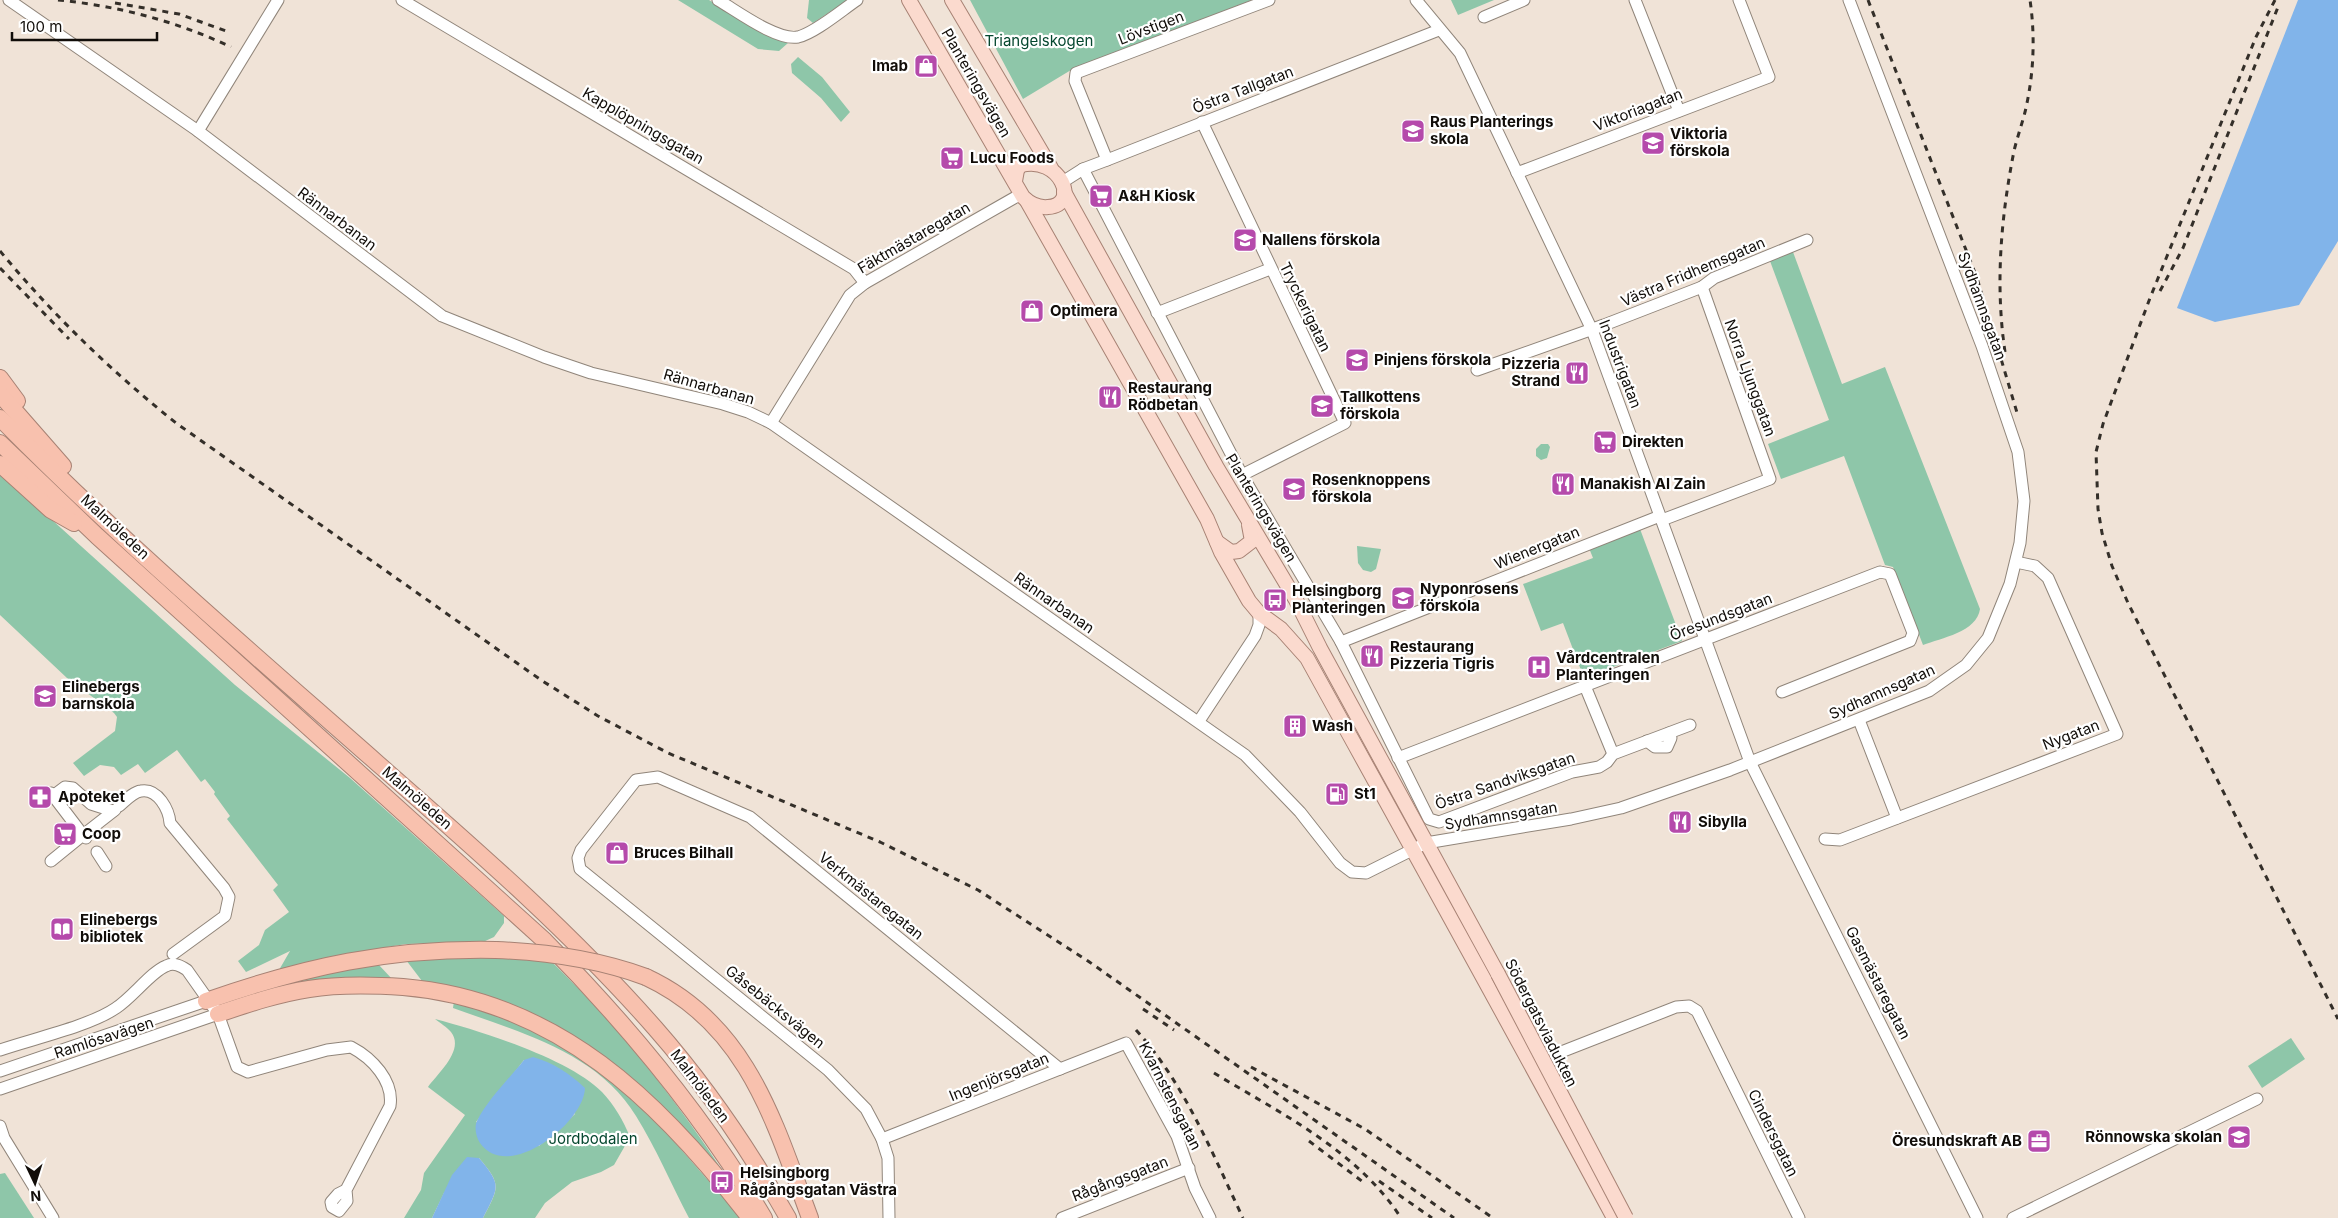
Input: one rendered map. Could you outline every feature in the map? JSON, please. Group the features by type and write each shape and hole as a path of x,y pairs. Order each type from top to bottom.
{"highway":[{"path":"0,378 41,440"},
{"path":"0,394 127,539"},
{"name":"Malmöleden","path":"0,418 127,539 480,854 568,936 656,1029 690,1071 751,1157 788,1218"},
{"name":"Malmöleden","path":"0,443 97,536 545,940 641,1043 688,1103 733,1168 764,1218"},
{"path":"0,464 51,510 97,536"},
{"path":"206,1000 268,979 336,962 395,954 496,950 577,957 617,966 670,988 705,1016 720,1031 743,1061 769,1110 810,1218"},
{"path":"218,1014 259,1000 309,989 353,986 426,989 458,995 501,1008 547,1029 592,1056 628,1084 706,1162 750,1218"}],"main road":[{"name":"Planteringsvägen","path":"909,0 1208,519 1217,542 1249,601 1260,613 1281,629 1307,658 1413,849"},
{"name":"Planteringsvägen","path":"952,0 1051,168"},
{"path":"1041,164 1051,168 1063,187 1063,200 1056,206 1045,208 1021,192 1017,170 1021,165 1041,164"},
{"name":"Planteringsvägen","path":"1063,187 1246,518 1296,600 1426,843"},
{"path":"1217,542 1226,550 1235,553 1250,543 1252,534 1246,518"},
{"name":"Södergatsviadukten","path":"1426,843 1614,1218"},
{"name":"Södergatsviadukten","path":"1413,849 1450,920 1492,977 1626,1218"}],"street":[{"name":"Rännarbanan","path":"9,0 198,131 409,293 442,316 544,357 591,373 723,404 748,412 771,423 1245,755 1300,812 1340,863 1352,872 1366,873 1413,849"},
{"path":"198,131 278,0"},
{"name":"Kapplöpningsgatan","path":"402,0 846,264 854,269 865,283"},
{"path":"718,0 771,30 793,37 806,34 857,0"},
{"name":"Lövstigen","path":"1107,160 1075,76 1076,73 1268,0"},
{"name":"Industrigatan","path":"1416,0 1460,53 1592,330 1750,762"},
{"path":"1484,17 1524,0"},
{"path":"1634,0 1679,111"},
{"name":"Viktoriagatan","path":"1517,172 1769,77 1739,0"},
{"name":"Sydhamnsgatan","path":"1413,849 1426,843 1571,819 1621,808 1750,762 1929,691 1966,665 1982,646 1993,627 2016,562 2024,501 2018,452 1982,346 1850,0"},
{"name":"Östra Tallgatan","path":"1063,187 1083,170 1439,30"},
{"name":"Tryckerigatan","path":"1202,122 1270,269 1345,423 1242,475"},
{"name":"Planteringsvägen","path":"1083,170 1242,475 1341,642 1426,815 1432,822"},
{"name":"Fäktmästaregatan","path":"771,423 850,295 865,283 1021,192"},
{"name":"Västra Fridhemsgatan","path":"1477,370 1592,330 1702,286 1714,278 1807,240"},
{"path":"1157,313 1270,269"},
{"name":"Norra Ljunggatan","path":"1702,286 1770,479"},
{"name":"Wienergatan","path":"1341,642 1661,518 1770,479"},
{"name":"Nygatan","path":"1825,839 1840,840 2117,734 2048,578 2035,566 2016,562"},
{"name":"Öresundsgatan","path":"1398,758 1880,572 1887,572 1913,633 1910,640 1782,692"},
{"path":"1199,721 1255,636 1259,625 1260,613"},
{"path":"1585,686 1612,754"},
{"path":"1858,720 1897,818"},
{"name":"Östra Sandviksgatan","path":"1432,822 1439,822 1572,772 1599,767 1612,754 1690,725"},
{"name":"Gasmästaregatan","path":"1750,762 1977,1218"},
{"name":"Verkmästaregatan","path":"578,858 636,780 658,777 750,817 1060,1069"},
{"path":"84,836 52,795 66,787 73,788 91,804 114,810"},
{"path":"51,861 134,794 142,791 156,795 169,813 170,823 224,888 229,897 224,916 173,954"},
{"path":"97,852 106,866"},
{"name":"Gåsebäcksvägen","path":"578,858 580,869 828,1070 866,1109 882,1139 888,1158 889,1218"},
{"path":"0,1050 103,1015 129,999 160,970 168,965 175,964 187,970 206,1000 218,1014 237,1067 240,1070 248,1072 327,1050 351,1047 384,1076 392,1096 390,1106 346,1190"},
{"name":"Ramlösavägen","path":"0,1071 206,1000"},
{"name":"Cindersgatan","path":"1619,1218 1548,1086 1545,1067 1549,1058 1680,1006 1689,1006 1697,1011 1799,1218"},
{"name":"Ramlösavägen","path":"0,1089 218,1014"},
{"name":"Ingenjörsgatan","path":"882,1139 1126,1043"},
{"name":"Kvarnstensgatan","path":"1126,1043 1177,1136 1195,1188 1210,1218"},
{"path":"2013,1218 2257,1099"},
{"path":"0,1126 4,1138 54,1218"},
{"name":"Rågångsgatan","path":"1062,1218 1189,1168"}],"green space":[{"path":"678,0 709,0 772,38 788,43 779,51 758,49"},
{"path":"809,0 848,0 813,23 807,18"},
{"name":"Triangelskogen","path":"970,0 1252,0 1071,70 1023,99"},
{"path":"1451,0 1494,0 1458,15"},
{"path":"798,57 822,77 850,112 841,122 821,98 792,73 791,64"},
{"path":"1793,252 1842,384 1885,367 1980,609 1972,623 1965,629 1948,637 1923,645 1893,567 1885,565 1844,456 1781,479 1768,444 1829,420 1770,261"},
{"path":"1541,444 1548,444 1550,447 1547,458 1541,460 1536,456 1536,449"},
{"path":"0,473 235,685 350,778 504,916 504,923 494,937 483,942 406,944 369,950 279,970 290,951 246,972 238,961 259,945 265,930 289,912 273,890 278,885 227,819 230,816 214,794 215,792 205,779 201,782 177,750 145,773 138,764 121,775 114,767 100,765 84,776 73,763 115,731 117,717 67,678 0,615"},
{"path":"1640,529 1682,641 1584,678 1563,623 1541,631 1523,584 1593,558 1589,548"},
{"path":"1357,546 1381,549 1376,569 1371,572 1363,570 1358,563"},
{"path":"484,957 552,962 627,1042 673,1100 735,1190 643,1092 464,989 422,981 406,960"},
{"path":"378,964 393,980 235,1003 234,997 281,983"},
{"path":"454,1001 476,1006 542,1033 607,1074 665,1131 741,1218 689,1218 657,1153 636,1116 620,1094 578,1060 555,1047 453,1008"},
{"name":"Jordbodalen","path":"435,1019 524,1048 569,1068 588,1080 611,1103 630,1137 614,1165 601,1172 572,1182 545,1203 535,1218 483,1218 495,1193 496,1186 492,1174 479,1158 444,1193 432,1218 404,1218 421,1190 424,1173 465,1115 428,1087 453,1054 455,1046 451,1032","holes":["524,1060 575,1114 539,1146 476,1122"]},
{"path":"2291,1038 2305,1059 2262,1088 2248,1066"},
{"path":"5,1173 34,1218 0,1218 0,1174"}],"water":[{"path":"2298,0 2338,0 2338,241 2299,305 2215,322 2177,308"},
{"path":"533,1057 561,1069 585,1088 581,1102 572,1117 543,1144 525,1152 508,1156 493,1154 480,1143 476,1123 493,1097 524,1060"},
{"path":"467,1157 479,1158 492,1174 495,1181 495,1193 483,1218 432,1218 452,1175"}],"railway":[{"path":"58,0 103,6 146,16 168,22 231,47"},
{"path":"1868,0 1977,278 2018,416"},
{"path":"2005,352 2000,301 2001,251 2009,176 2026,109 2031,77 2033,39 2030,0"},
{"path":"2275,0 2256,37 2150,298 2103,424 2096,452 2098,509 2102,533 2112,566 2128,603 2338,1019"},
{"path":"115,3 179,14 226,31"},
{"path":"2160,291 2183,248 2278,7"},
{"path":"0,251 41,298 84,342 176,423 541,680 598,716 668,753 880,842 978,890 1088,961 1454,1218"},
{"path":"0,268 69,339"},
{"path":"1143,1009 1174,1030"},
{"path":"1136,1030 1169,1073 1183,1096 1243,1218"},
{"path":"1251,1067 1365,1129 1493,1218"},
{"path":"1214,1073 1291,1119 1340,1153 1383,1194 1401,1218"},
{"path":"1309,1141 1363,1182"},
{"path":"1379,1181 1432,1218"}],"place":[{"name":"Imab","path":"926,66"},
{"name":"Raus Planterings skola","path":"1413,131"},
{"name":"Viktoria förskola","path":"1653,143"},
{"name":"Lucu Foods","path":"952,158"},
{"name":"A&H Kiosk","path":"1101,196"},
{"name":"Nallens förskola","path":"1245,240"},
{"name":"Optimera","path":"1032,311"},
{"name":"Pinjens förskola","path":"1357,360"},
{"name":"Pizzeria Strand","path":"1577,373"},
{"name":"Restaurang Rödbetan","path":"1110,397"},
{"name":"Tallkottens förskola","path":"1322,406"},
{"name":"Direkten","path":"1605,442"},
{"name":"Manakish Al Zain","path":"1563,484"},
{"name":"Rosenknoppens förskola","path":"1294,489"},
{"name":"Nyponrosens förskola","path":"1403,598"},
{"name":"Helsingborg Planteringen","path":"1275,600"},
{"name":"Restaurang Pizzeria Tigris","path":"1372,656"},
{"name":"Vårdcentralen Planteringen","path":"1539,667"},
{"name":"Elinebergs barnskola","path":"45,696"},
{"name":"Wash","path":"1295,726"},
{"name":"St1","path":"1337,794"},
{"name":"Apoteket","path":"40,797"},
{"name":"Sibylla","path":"1680,822"},
{"name":"Coop","path":"65,834"},
{"name":"Bruces Bilhall","path":"617,853"},
{"name":"Elinebergs bibliotek","path":"62,929"},
{"name":"Rönnowska skolan","path":"2239,1137"},
{"name":"Öresundskraft AB","path":"2039,1141"},
{"name":"Helsingborg Rågångsgatan Västra","path":"722,1182"}]}
